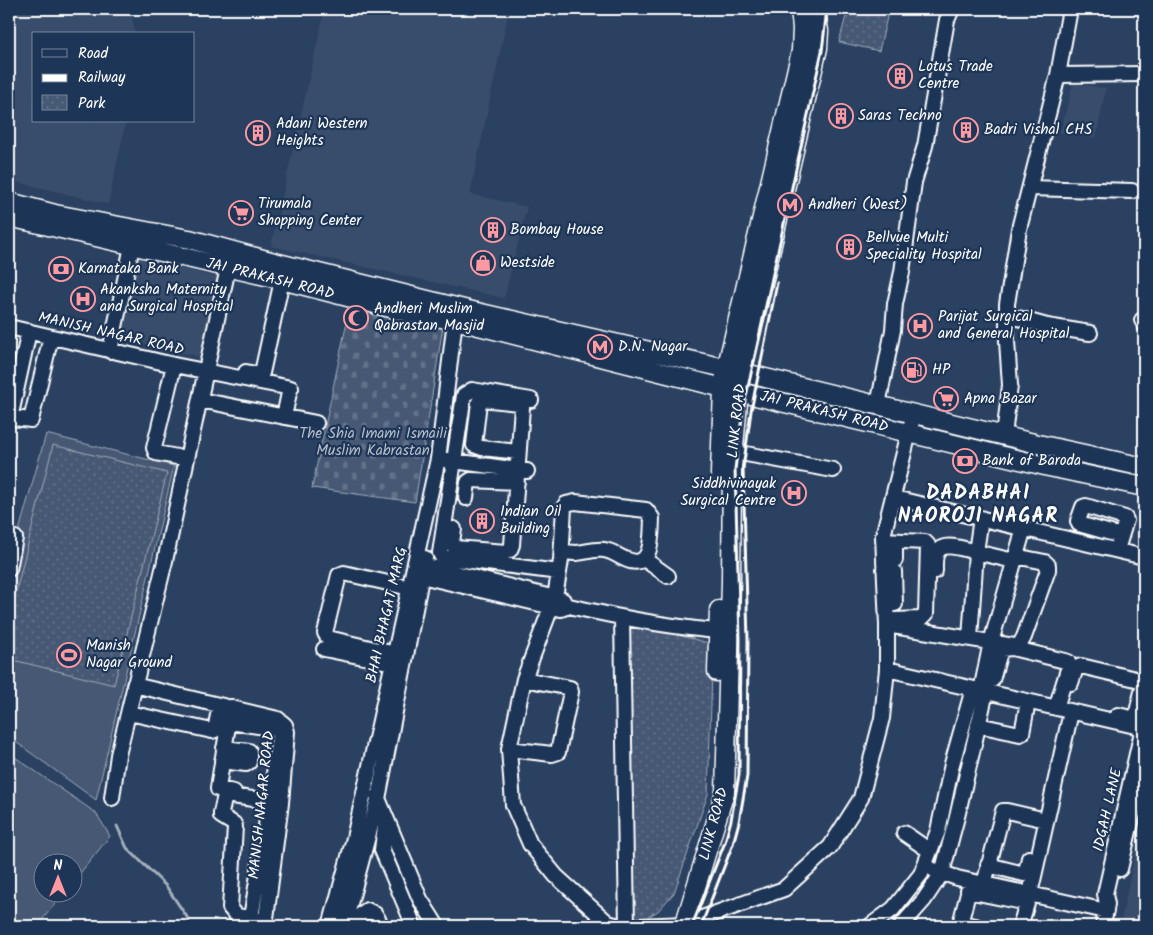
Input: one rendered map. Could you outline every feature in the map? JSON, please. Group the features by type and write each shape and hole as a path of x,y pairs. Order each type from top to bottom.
{"main road":[{"name":"LINK ROAD","path":"679,925 725,792 724,631 727,451 731,390 801,51 802,28 800,9"},
{"name":"LINK ROAD","path":"734,372 818,48 819,32 816,9"},
{"name":"JAI PRAKASH ROAD","path":"9,202 56,214 189,239 731,390 1049,466 1144,486"},
{"name":"JAI PRAKASH ROAD","path":"9,217 282,280 410,313 461,315 734,372 1144,467"}],"street":[{"path":"878,405 893,330 895,304 902,272 914,182 925,146 947,20 952,9"},
{"path":"1004,436 1010,384 1006,304 1019,229 1058,75 1070,9"},
{"path":"1058,75 1144,74"},
{"path":"1030,188 1132,191"},
{"name":"MANISH NAGAR ROAD","path":"110,351 132,246"},
{"path":"112,798 118,755 134,685 165,561 200,400 210,370 228,268"},
{"path":"210,370 260,375 282,280"},
{"path":"461,315 456,348 446,460 440,552 442,556 559,572"},
{"path":"1007,315 1047,326 1090,333"},
{"name":"MANISH NAGAR ROAD","path":"9,327 28,336 50,341 110,351 174,366 210,370"},
{"path":"28,336 11,414 13,418 31,420 50,341"},
{"path":"174,366 154,448 156,453 177,458"},
{"path":"210,370 244,380 290,389 284,417"},
{"path":"446,460 464,395 468,392 472,390 531,400"},
{"path":"454,529 452,542 455,548 501,552 510,550 521,475 518,452 522,407 518,402 482,399 479,402 474,445 482,448 518,452"},
{"path":"200,400 316,423"},
{"path":"639,926 679,925 784,889 830,847 861,798 882,718 887,669 887,620 890,598 887,552 894,498 914,413"},
{"path":"727,451 833,470"},
{"path":"446,460 521,475"},
{"name":"BHAI BHAGAT MARG","path":"330,926 358,847 368,775 378,731 377,701 390,659 408,621 417,573 446,460"},
{"path":"466,498 468,482 471,480 521,475"},
{"path":"894,498 1144,557"},
{"path":"562,552 576,553 596,549 611,551 632,561 644,559 650,549 652,518 648,511 575,502 566,504 564,507 562,552 553,602 524,679 509,749 513,805 530,844 556,876 608,923 619,926"},
{"path":"970,638 976,552 981,518"},
{"path":"901,926 924,900 942,873 969,768 991,642 1024,528"},
{"path":"9,536 16,538 9,569"},
{"path":"1118,550 1122,536"},
{"path":"887,552 925,542 928,545 926,614 920,619 887,620"},
{"path":"887,620 929,632 1019,646 1048,570 1048,565 1045,562 1014,559 954,547 938,550 929,632"},
{"path":"644,559 668,576"},
{"path":"390,659 328,638 326,633 339,574 417,573 553,602 561,609 569,606 622,618 724,631"},
{"path":"622,618 616,671 627,926"},
{"path":"344,926 358,847 378,799 408,621"},
{"path":"870,926 893,908 921,874 938,831 952,764 962,730 1002,649 1012,648 1068,662 1067,707"},
{"path":"324,649 390,659"},
{"path":"1020,926 1028,898 1042,819 1076,668 1081,666 1144,683 1141,710 1136,716 1131,718 1118,716"},
{"path":"887,669 1028,702 1067,707 1144,726"},
{"path":"509,749 552,754 558,752 571,692 570,688 524,679"},
{"name":"MANISH NAGAR ROAD","path":"134,685 278,719 286,724 287,732 276,800 265,924"},
{"path":"962,730 977,729 1020,734 1028,702"},
{"path":"129,713 212,731 215,730 231,708"},
{"path":"223,719 223,754 218,790 276,800"},
{"path":"223,719 273,728 278,732 279,736 276,800 252,918"},
{"name":"IDGAH LANE","path":"1103,926 1106,908 1114,896 1120,852 1132,799 1144,726"},
{"path":"952,764 969,768"},
{"name":"IDGAH LANE","path":"1132,799 1144,768"},
{"path":"368,775 420,898 437,926"},
{"path":"265,924 252,918 237,916 233,913 229,904 235,827 234,824 221,815 225,795 276,800"},
{"path":"976,926 962,923 961,920 975,885 988,865 1003,811 1006,810 1042,819"},
{"path":"386,818 382,850 414,926"},
{"path":"988,865 1025,874 1042,819"},
{"path":"904,833 930,851"},
{"path":"924,866 975,885 1028,898 1106,908"},
{"path":"355,926 357,918 367,910 375,914 382,926"},
{"path":"884,916 894,926"}],"shaded area":[{"path":"9,9 131,9 135,32 32,32 32,122 126,122 108,204 9,180"},
{"path":"325,9 509,9 470,194 527,207 504,298 271,246"},
{"path":"1073,84 1106,88 1096,138 1060,133"},
{"path":"139,258 220,278 201,357 120,338"},
{"path":"1144,810 1144,926 1120,926"}],"green space":[{"path":"848,9 889,9 879,51 839,42"},
{"name":"The Shia Imami Ismaili Muslim Kabrastan","path":"350,307 443,326 415,502 312,488"},
{"name":"Manish Nagar Ground","path":"46,434 174,466 96,800 13,740 9,735 9,576 17,538"},
{"name":"Manish Nagar Ground","path":"53,445 167,473 114,685 9,659 9,619"},
{"path":"625,622 713,644 708,794 674,893 658,911 637,923 633,921"},
{"path":"9,753 96,813 110,836 82,871 82,852 32,852 32,902 57,902 37,926 9,926"}],"waterway":[{"path":"117,826 127,848 166,886 187,917 190,926"}],"railway":[{"path":"692,926 725,842 739,775 740,640 735,469 743,410 822,51 827,9"},
{"path":"701,926 733,844 747,776 748,640 743,469 751,411 777,283"}],"place":[{"name":"Lotus Trade Centre","path":"900,76"},
{"name":"Saras Techno","path":"841,116"},
{"name":"Badri Vishal CHS","path":"966,130"},
{"name":"Adani Western Heights","path":"258,133"},
{"name":"Andheri (West)","path":"790,205"},
{"name":"Tirumala Shopping Center","path":"241,213"},
{"name":"Bombay House","path":"493,230"},
{"name":"Bellvue Multi Speciality Hospital","path":"849,247"},
{"name":"Westside","path":"483,263"},
{"name":"Karnataka Bank","path":"61,269"},
{"name":"Akanksha Maternity and Surgical Hospital","path":"83,299"},
{"name":"Andheri Muslim Qabrastan Masjid","path":"356,318"},
{"name":"Parijat Surgical and General Hospital","path":"920,326"},
{"name":"D.N. Nagar","path":"600,347"},
{"name":"HP","path":"914,370"},
{"name":"Apna Bazar","path":"946,399"},
{"name":"Bank of Baroda","path":"965,461"},
{"name":"Siddhivinayak Surgical Centre","path":"794,493"},
{"name":"Indian Oil Building","path":"482,521"},
{"name":"Manish Nagar Ground","path":"69,655"}],"district":[{"name":"DADABHAI NAOROJI NAGAR","path":"978,506"}]}
